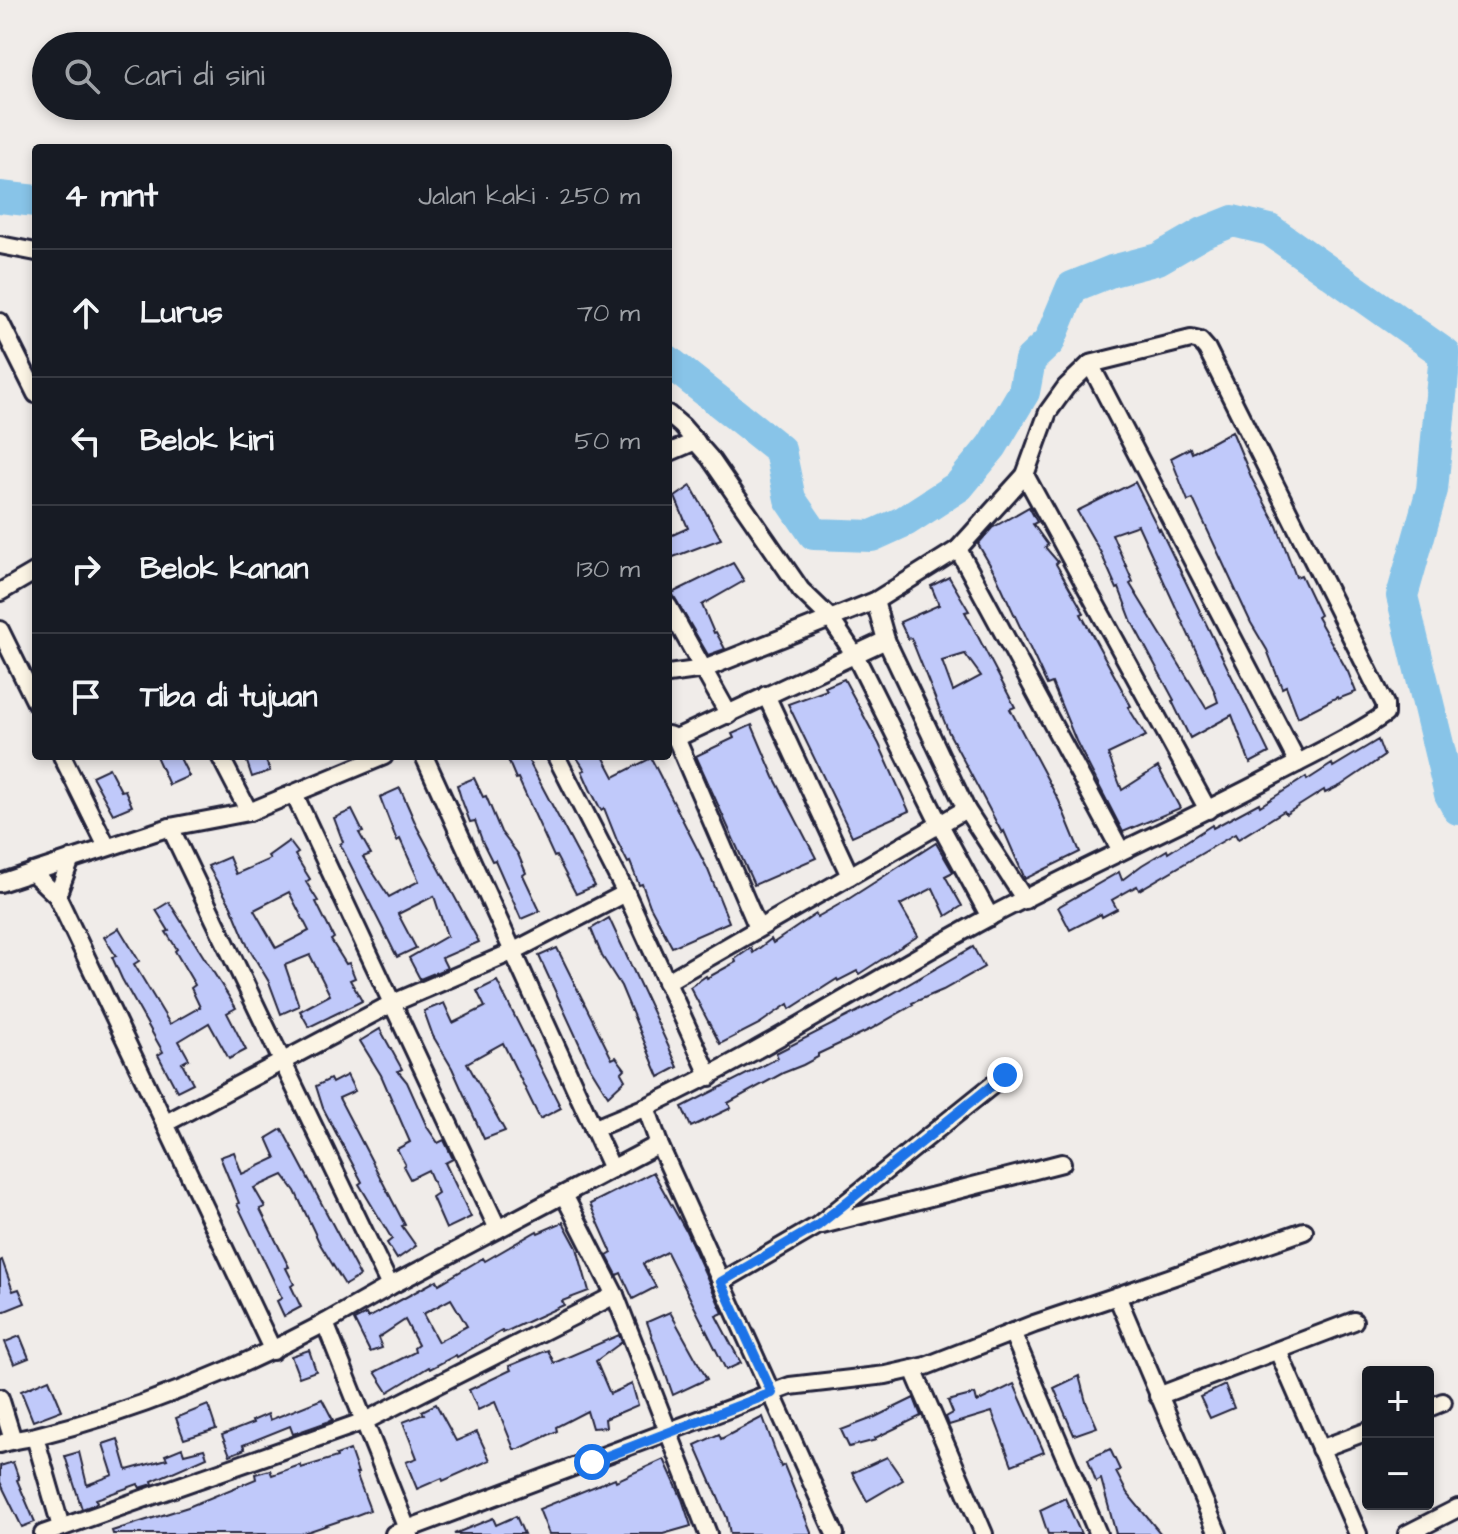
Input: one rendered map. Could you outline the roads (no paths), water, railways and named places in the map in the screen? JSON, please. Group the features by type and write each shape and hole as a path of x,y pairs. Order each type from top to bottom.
{"street":[{"path":"0,245 32,251"},
{"path":"0,322 32,386"},
{"path":"593,1129 710,1077 990,917 1208,810 1385,714 1385,704 1207,349 1196,339 1180,340 1090,364 1066,387 1048,412 1025,475 958,549 875,601 704,669 672,673"},
{"path":"1090,364 1298,763"},
{"path":"672,418 696,441 801,590 830,618 855,655 990,917"},
{"path":"672,451 696,441"},
{"path":"1025,475 1208,810"},
{"path":"958,549 1121,851"},
{"path":"0,592 32,573"},
{"path":"875,601 886,640 966,809 1025,900"},
{"path":"672,613 729,715"},
{"path":"0,630 32,695"},
{"path":"758,928 672,736 729,715 886,640"},
{"path":"766,695 850,876"},
{"path":"64,760 107,847"},
{"path":"222,760 249,812"},
{"path":"0,883 170,827 249,812 294,794 360,760"},
{"path":"426,760 612,1169"},
{"path":"558,760 626,893 710,1077"},
{"path":"294,794 498,1229"},
{"path":"666,982 966,809"},
{"path":"170,827 390,1286"},
{"path":"57,896 71,859"},
{"path":"32,872 57,896 273,1351"},
{"path":"166,1123 393,1003 512,952 626,893"},
{"path":"721,1282 817,1226 1005,1075"},
{"path":"646,1107 659,1144 835,1534"},
{"path":"0,1398 6,1442 35,1437 154,1399 273,1351 659,1144"},
{"path":"817,1226 1062,1163"},
{"path":"564,1195 615,1295 708,1534"},
{"path":"325,1323 365,1421 404,1532 790,1386 913,1369 1304,1231"},
{"path":"43,1534 365,1421 615,1295"},
{"path":"1117,1296 1218,1534"},
{"path":"1158,1396 1354,1321"},
{"path":"1012,1332 1098,1534"},
{"path":"1278,1351 1358,1534"},
{"path":"913,1369 984,1534"},
{"path":"1320,1449 1362,1433"},
{"path":"35,1437 61,1527"},
{"path":"1407,1534 1458,1508"}],"waterway":[{"path":"0,197 32,201"},
{"path":"672,364 780,450 790,499 814,534 872,536 905,521 959,486 992,446 1024,392 1030,360 1049,342 1072,287 1112,271 1158,259 1203,233 1233,221 1270,230 1445,354 1432,490 1402,596 1450,794 1458,809"}]}
